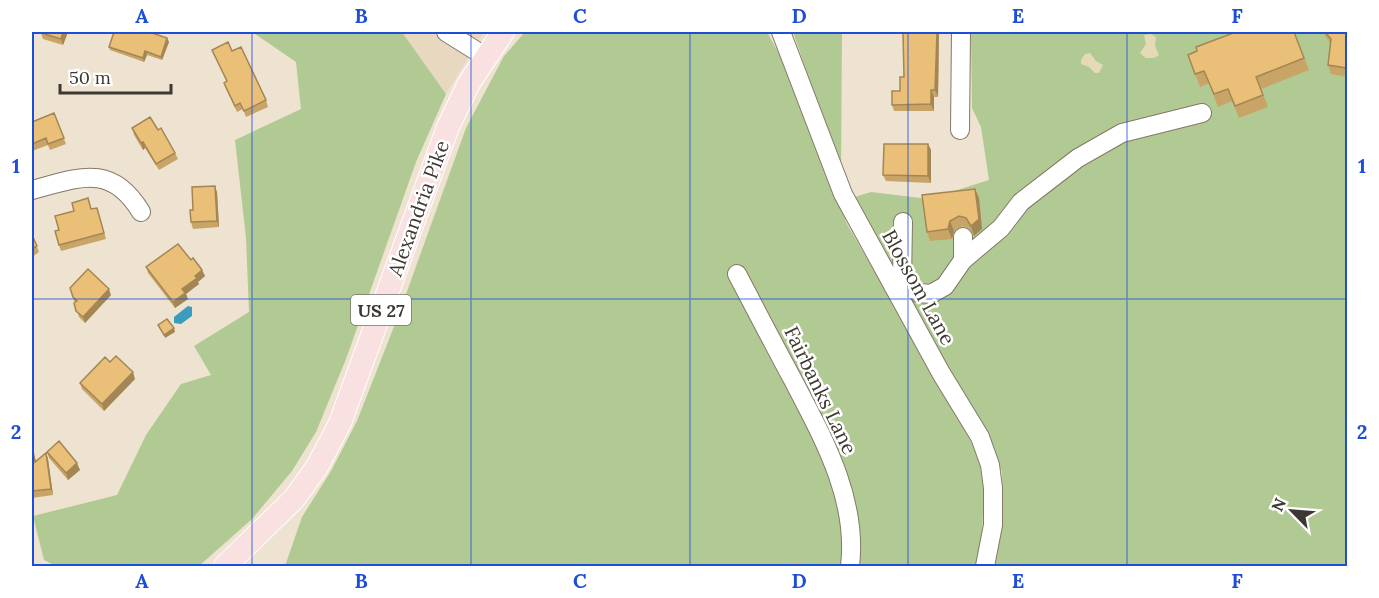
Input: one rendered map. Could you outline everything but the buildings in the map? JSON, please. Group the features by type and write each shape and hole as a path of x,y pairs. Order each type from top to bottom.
{"main road":[{"name":"Alexandria Pike","path":"225,567 294,499 317,466 340,423 448,127 469,83 503,32"}],"street":[{"path":"446,32 486,57"},
{"name":"Blossom Lane","path":"781,32 843,194 898,284 940,373 980,437 990,465 993,488 993,525 985,567"},
{"path":"960,130 961,32"},
{"path":"903,222 898,284 919,293 931,294 945,286 963,260 1000,228 1021,202 1078,158 1122,133 1202,113"},
{"path":"32,190 84,176 118,185 131,196 141,212"},
{"path":"963,237 963,260"},
{"name":"Fairbanks Lane","path":"737,274 828,446 842,488 852,546 850,567"}],"shaded area":[{"path":"402,32 484,32 446,94"}],"green space":[{"path":"252,32 402,32 446,94 416,162 346,359 316,432 292,471 252,519 199,566 56,566 44,560 33,516 117,495 146,435 181,384 211,375 194,346 249,312 246,238 235,140 301,109 296,62"},
{"path":"525,32 767,32 781,57 847,224 950,402 979,457 984,490 982,534 976,566 285,566 302,517 331,471 357,421 397,319 466,128 504,56"},
{"path":"793,32 842,32 841,173"},
{"path":"971,32 1347,32 1347,566 995,566 1003,514 1002,472 982,426 851,198 871,192 929,199 989,180 981,127 972,108"}],"sand":[{"path":"1151,34 1156,37 1155,46 1159,55 1146,58 1140,53 1146,44 1144,35"},
{"path":"1090,53 1096,61 1103,65 1099,73 1081,64 1085,54"}],"water":[{"path":"188,306 192,307 192,316 181,324 174,323 174,317"}]}
